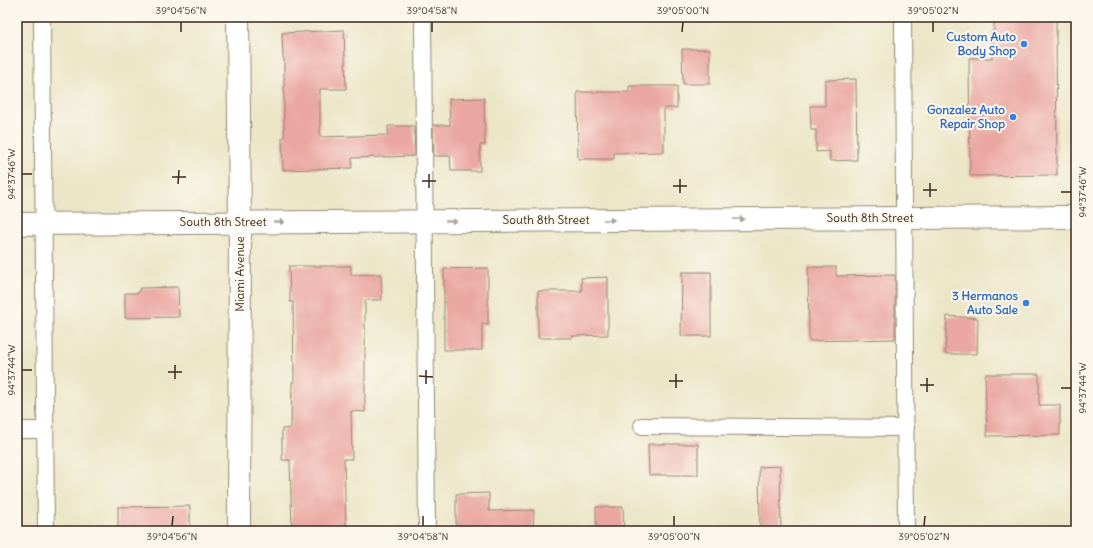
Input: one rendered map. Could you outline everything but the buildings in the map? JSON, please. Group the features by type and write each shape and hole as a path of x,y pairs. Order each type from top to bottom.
{"street":[{"name":"Miami Avenue","path":"238,17 240,222 239,531"},
{"name":"South 8th Street","path":"17,224 1076,217"}],"lane":[{"path":"42,17 46,531"},
{"path":"423,17 427,531"},
{"path":"904,17 906,531"},
{"path":"642,426 906,428"},
{"path":"17,430 46,430"}],"place":[{"name":"Custom Auto Body Shop","path":"1024,44"},
{"name":"Gonzalez Auto Repair Shop","path":"1013,117"},
{"name":"3 Hermanos Auto Sale","path":"1026,303"}]}
